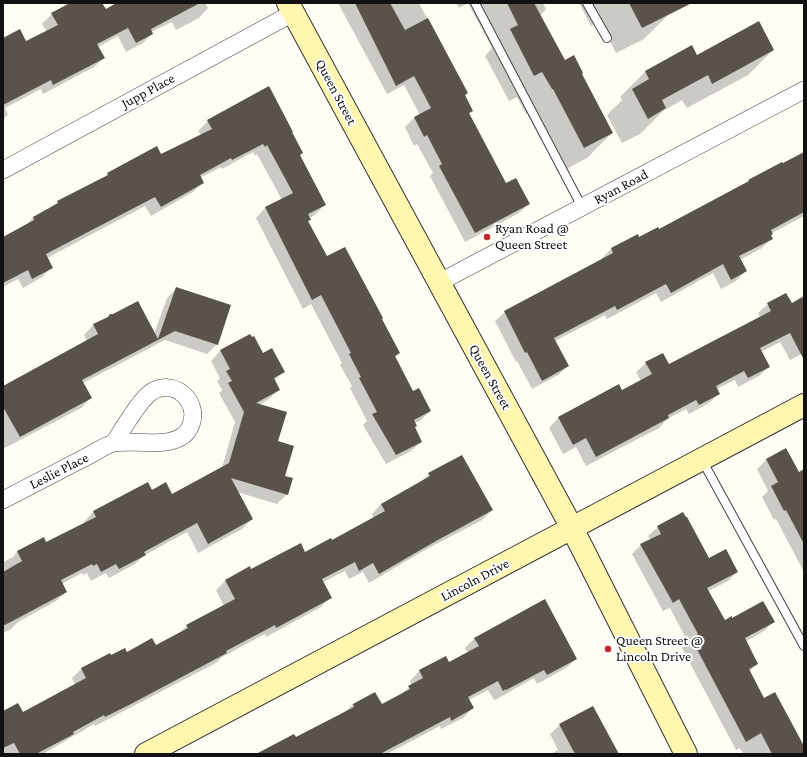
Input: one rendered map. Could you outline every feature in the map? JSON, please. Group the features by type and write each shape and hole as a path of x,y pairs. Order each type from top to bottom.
{"street":[{"name":"Jupp Place","path":"3,170 291,8"},
{"name":"Queen Street","path":"291,8 438,283 572,528 686,754"},
{"name":"Ryan Road","path":"438,283 804,90"},
{"name":"Leslie Place","path":"3,500 114,443 175,441 183,436 189,429 193,420 193,411 190,402 184,394 176,389 167,387 157,389 143,400 114,443"},
{"name":"Lincoln Drive","path":"146,754 804,405"}],"lane":[{"path":"475,3 582,207"},
{"path":"587,3 607,38"},
{"path":"702,459 804,646"}],"building":[{"path":"70,3 102,3 106,9 116,3 200,3 151,29 153,34 136,43 128,28 97,44 105,58 53,85 51,80 3,105 3,38 20,29 26,41 58,25 51,13"},
{"path":"355,3 390,3 405,30 428,18 468,93 465,95 473,111 469,113 506,183 516,178 530,204 475,233 439,166 442,164 427,135 424,137 414,117 431,108 414,76 396,86"},
{"path":"507,3 534,3 565,60 574,55 583,73 582,74 613,133 584,148 553,89 542,72 534,76 510,29 518,25"},
{"path":"629,3 692,3 642,28"},
{"path":"759,21 774,50 712,84 708,75 662,100 666,108 648,119 632,89 649,79 645,71 692,45 697,55"},
{"path":"269,86 303,153 300,155 326,205 308,214 311,220 308,221 327,256 345,247 400,353 395,356 413,391 419,388 431,411 414,420 417,426 415,427 422,442 396,455 372,414 377,412 359,378 361,377 349,354 351,353 321,295 312,300 265,207 293,193 267,145 265,147 263,144 232,160 231,158 200,175 204,183 161,207 155,197 46,254 53,268 32,279 28,270 3,283 3,237 34,220 33,217 58,203 57,201 108,175 107,173 157,146 161,154 212,129 207,120"},
{"path":"804,152 804,212 771,230 773,239 739,256 747,271 731,280 723,264 671,293 666,284 617,310 615,306 554,338 569,366 542,381 527,352 525,353 504,311 613,253 611,248 638,234 639,237 658,227 659,229 749,181 748,180"},
{"path":"176,287 231,305 218,345 175,331 82,380 92,398 20,437 3,407 3,386 98,334 93,324 138,301 158,339"},
{"path":"786,293 792,303 804,296 804,360 790,333 760,348 770,367 748,378 744,371 716,386 720,394 699,405 696,400 668,415 669,418 596,457 586,438 573,445 558,417 619,384 622,390 652,374 645,362 663,353 669,364 771,311 767,303"},
{"path":"250,334 252,337 254,336 263,353 272,348 285,372 274,378 280,390 256,403 287,412 278,441 294,446 285,476 293,478 288,495 231,478 253,519 208,544 197,523 144,552 146,555 119,569 116,564 101,572 97,564 93,566 92,564 61,580 67,592 3,626 3,572 22,561 17,551 44,537 46,542 96,517 93,511 148,482 152,490 166,482 172,494 229,463 244,412 228,383 232,381 226,371 230,369 220,350"},
{"path":"786,448 799,472 804,469 804,544 771,486 778,482 766,459"},
{"path":"462,455 493,510 379,574 373,563 359,571 355,562 322,579 332,598 276,628 275,625 226,651 227,653 129,705 105,717 104,715 73,732 74,734 36,754 20,754 14,743 3,748 3,711 18,703 23,712 86,678 81,668 110,653 111,655 125,648 127,652 152,638 156,645 188,628 186,625 235,599 225,580 250,566 251,569 301,543 305,552 331,538 332,540 385,511 381,504 430,476 428,473"},
{"path":"683,512 709,558 726,549 738,572 707,588 725,620 732,616 732,618 763,601 775,622 745,638 758,664 749,669 764,698 775,692 804,746 804,754 772,754 761,733 746,742 691,638 698,634 679,599 673,603 640,544 661,534 657,526"},
{"path":"545,599 577,659 547,675 544,670 503,691 498,681 468,697 474,708 451,721 450,717 380,754 256,754 294,734 296,737 354,707 353,704 375,692 382,704 410,689 408,686 423,678 419,670 446,656 449,662 479,646 474,638"},
{"path":"593,706 619,754 575,754 559,724"}],"place":[{"name":"Ryan Road @ Queen Street","path":"487,237"},
{"name":"Queen Street @ Lincoln Drive","path":"608,649"}]}
